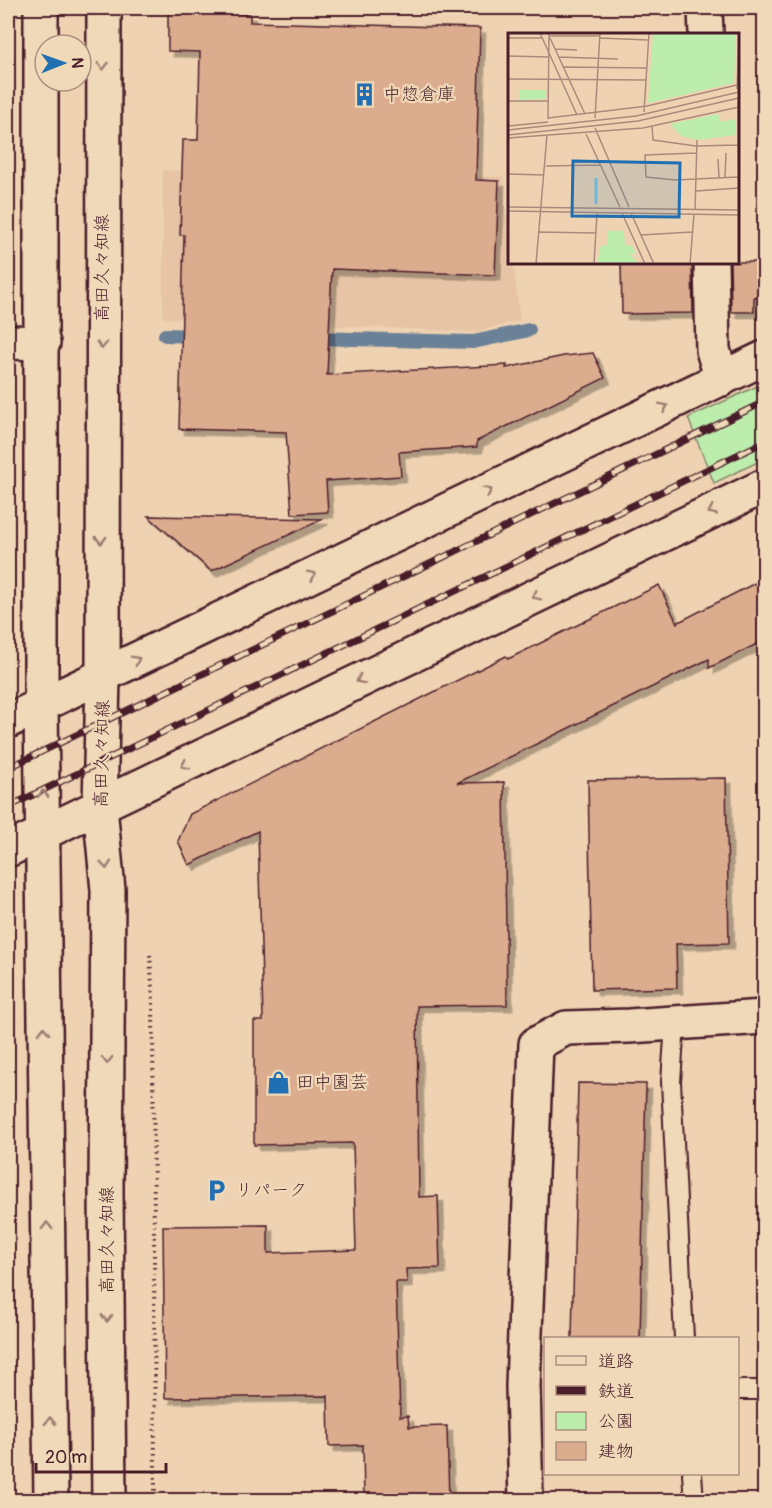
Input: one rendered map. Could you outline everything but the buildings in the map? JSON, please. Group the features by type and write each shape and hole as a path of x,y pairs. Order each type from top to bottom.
{"main road":[{"path":"41,8 43,344 41,705 51,1500"},
{"name":"高田久々知線","path":"104,8 103,677 100,807 108,890 106,1203 109,1500"},
{"path":"705,8 706,33"},
{"path":"711,264 713,350 722,379"},
{"path":"8,342 43,344"},
{"path":"8,721 765,358"},
{"path":"8,850 765,486"},
{"path":"526,1500 523,1471 523,1386 536,1044 566,1028 765,1017"}],"lane":[{"path":"675,1023 671,1082 684,1337"},
{"path":"739,1390 765,1390"},
{"path":"692,1475 694,1500"}],"path":[{"path":"149,947 153,1012 155,1500"}],"shaded area":[{"path":"163,170 503,177 508,223 508,264 513,264 520,320 476,332 163,318"}],"green space":[{"path":"764,383 764,459 714,483 688,418"}],"waterway":[{"path":"311,338 473,342 529,330"},
{"path":"165,335 199,336"}],"railway":[{"path":"8,768 764,402"},
{"path":"8,807 764,442"}],"place":[{"name":"中惣倉庫","path":"365,94"},
{"name":"田中園芸","path":"278,1082"},
{"name":"リパーク","path":"217,1190"}]}
